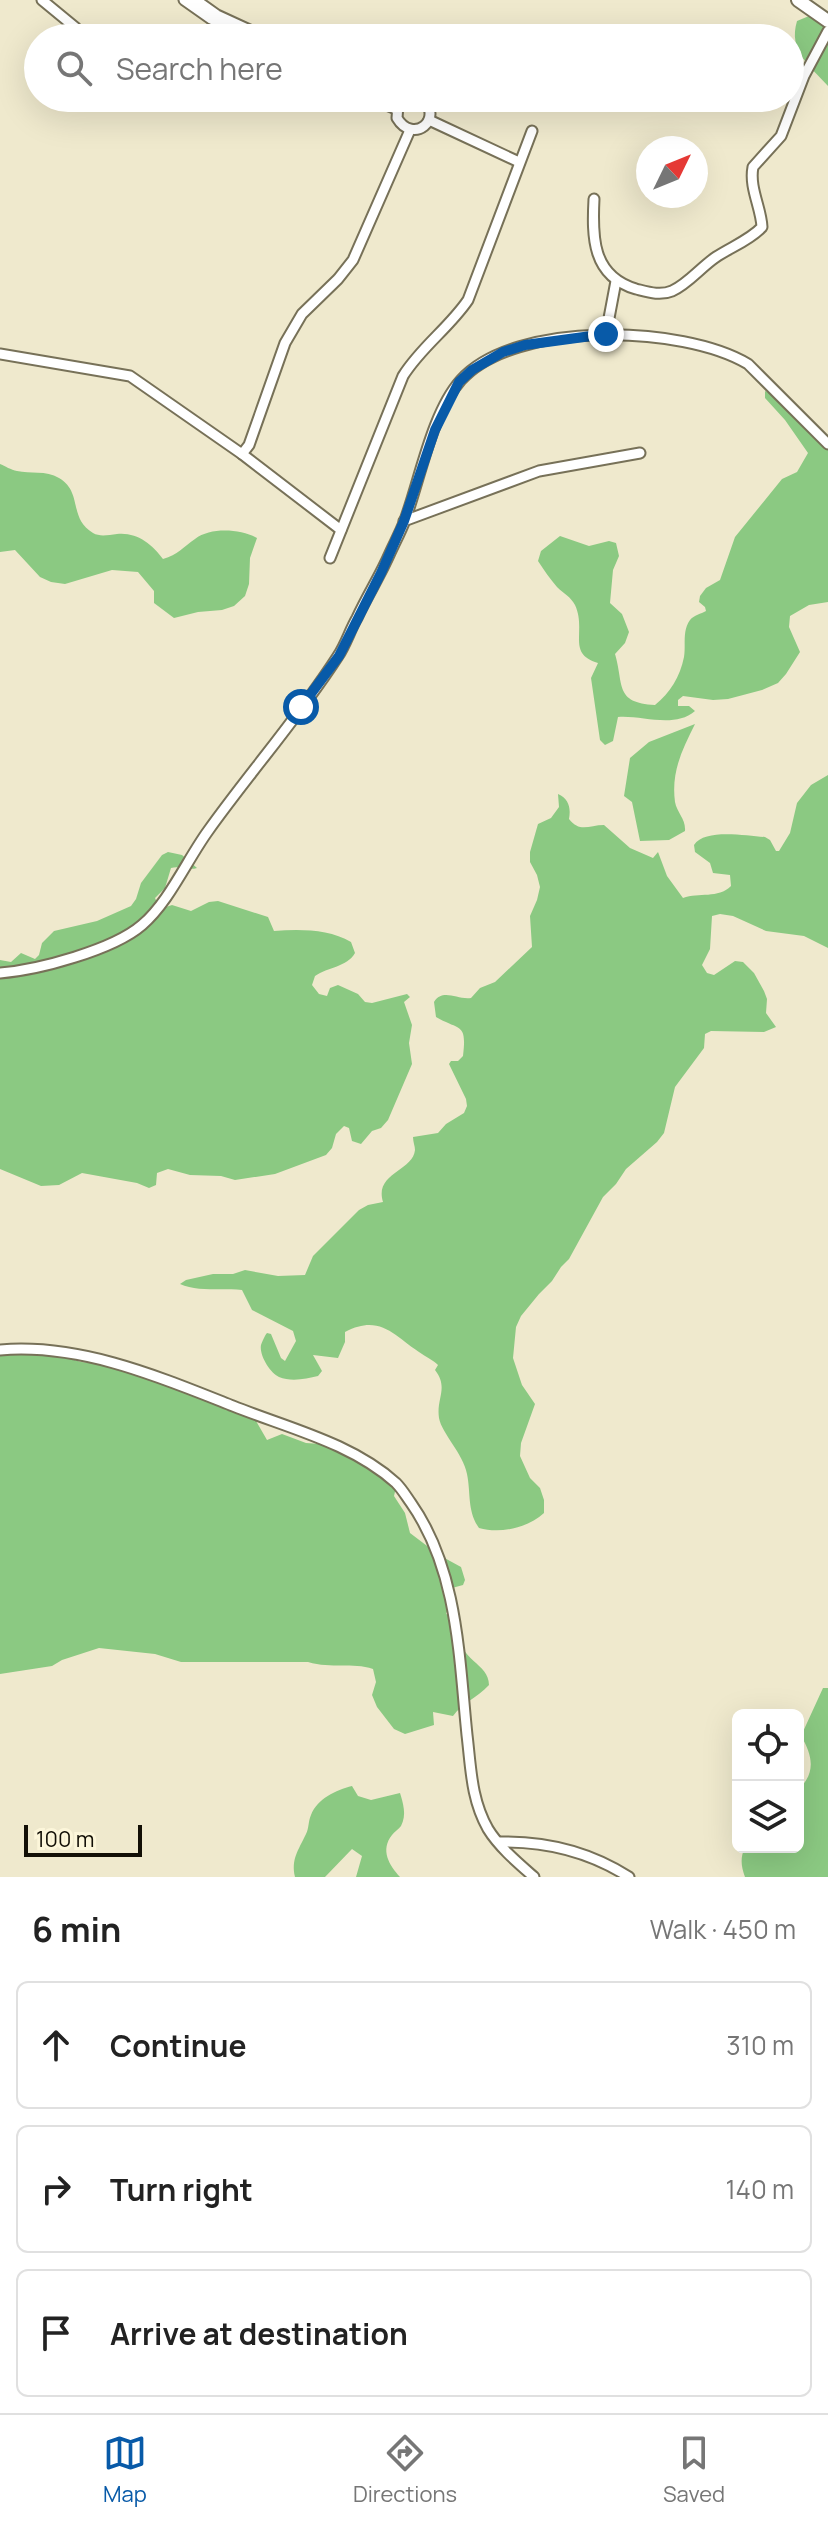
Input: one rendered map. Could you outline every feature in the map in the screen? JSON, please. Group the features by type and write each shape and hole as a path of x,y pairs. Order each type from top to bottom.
{"main road":[{"path":"798,0 828,21"}],"street":[{"path":"42,0 71,24"},
{"path":"184,0 221,24"},
{"path":"196,0 237,24"},
{"path":"804,76 828,31"},
{"path":"398,112 399,122 410,130 419,129 429,120 430,112"},
{"path":"594,199 593,238 597,253 616,281 651,293 676,289 705,265 759,230 762,222 755,198 753,167 781,136 790,112"},
{"path":"429,120 519,162"},
{"path":"242,454 249,445 285,343 302,314 353,260 410,130"},
{"path":"330,558 403,376 421,350 468,300 532,131"},
{"path":"606,334 616,281"},
{"path":"0,973 51,964 123,938 155,913 208,832 339,656 404,521 444,408 459,382 472,370 503,352 525,345 606,334 682,341 733,355 764,378 828,444"},
{"path":"0,354 130,376 242,454 341,530"},
{"path":"404,521 539,471 640,453"},
{"path":"0,1350 43,1349 70,1353 160,1378 352,1453 399,1486 437,1549 449,1588 461,1673 471,1784 489,1830 534,1877"},
{"path":"499,1842 529,1841 570,1850 629,1877"}],"green space":[{"path":"809,16 828,25 828,86 804,60 804,24 796,24"},
{"path":"777,386 828,442 828,602 809,605 790,616 789,627 800,652 778,683 728,699 683,696 678,700 678,706 689,706 695,711 677,719 618,717 613,741 605,745 600,740 591,678 598,663 583,654 575,605 554,584 538,561 541,551 560,536 589,546 609,541 616,543 619,556 613,570 610,603 622,614 629,632 625,643 615,654 621,683 627,696 633,700 655,705 677,678 684,657 688,624 693,617 706,611 699,602 700,596 706,588 720,580 735,537 782,479 797,472 808,453 765,398 765,391 769,393"},
{"path":"0,464 59,478 71,490 85,527 101,535 137,537 154,548 163,559 202,535 217,531 234,531 257,538 250,558 249,584 245,596 234,606 222,610 174,618 154,603 154,591 138,572 112,570 65,584 40,577 15,550 0,552"},
{"path":"695,724 676,771 674,791 685,831 669,840 640,841 632,802 624,796 630,758 649,742"},
{"path":"828,775 828,948 804,936 766,931 733,916 712,916 710,949 702,965 707,973 714,975 735,961 743,962 754,973 764,991 766,1013 776,1027 764,1032 711,1031 705,1034 704,1048 675,1087 664,1133 626,1169 603,1197 569,1259 521,1316 516,1327 513,1358 522,1385 535,1404 521,1443 520,1456 530,1478 540,1488 544,1513 530,1523 513,1528 479,1528 471,1508 465,1466 439,1418 442,1388 435,1370 436,1363 387,1330 368,1325 345,1332 345,1342 338,1358 313,1355 322,1371 318,1376 284,1379 269,1368 261,1345 267,1333 271,1334 285,1361 296,1341 293,1331 252,1310 242,1290 202,1289 180,1284 213,1274 233,1274 245,1270 278,1276 305,1275 313,1256 359,1210 383,1202 384,1185 413,1157 413,1137 438,1133 464,1113 466,1099 449,1064 463,1056 463,1032 436,1017 434,1002 446,995 471,998 480,988 495,982 532,947 530,916 540,887 530,862 530,852 538,824 551,818 559,807 558,794 567,801 569,819 577,826 604,825 630,848 653,858 658,852 667,876 683,898 720,893 731,886 730,875 713,873 710,863 695,852 694,845 699,840 726,834 765,837 779,851 790,833 797,803 811,785"},
{"path":"168,852 182,855 197,868 171,868 165,888 155,898 160,909 172,905 191,911 218,901 268,917 274,931 314,931 342,938 351,942 355,953 347,961 315,976 312,985 319,994 327,996 330,988 338,985 358,994 365,1002 407,994 410,997 404,1002 412,1025 409,1043 412,1064 388,1120 381,1128 372,1131 361,1144 352,1141 349,1128 344,1126 336,1134 332,1148 326,1155 275,1174 235,1180 168,1169 157,1173 156,1185 149,1188 82,1173 59,1185 41,1186 0,1169 0,960 11,962 21,953 35,959 42,943 54,931 97,921 131,906 141,883 162,855"},
{"path":"21,1343 81,1362 105,1364 114,1369 129,1366 252,1414 267,1440 282,1434 306,1443 321,1444 360,1460 374,1472 397,1483 394,1496 405,1513 410,1533 461,1567 465,1580 463,1585 452,1588 446,1614 459,1618 460,1643 483,1670 489,1685 453,1716 433,1712 434,1725 405,1734 394,1729 377,1707 372,1695 376,1682 373,1669 365,1667 308,1662 181,1662 155,1654 99,1648 52,1666 0,1674 0,1349"},
{"path":"823,1688 828,1688 828,1877 745,1877 743,1853 804,1853 804,1784 811,1764 804,1742 804,1729"},
{"path":"352,1786 358,1796 371,1800 400,1793 404,1818 388,1841 386,1852 400,1877 356,1877 362,1856 352,1849 325,1877 295,1877 295,1860 314,1809 328,1796"}],"route":[{"path":"301,707 339,656 381,573 404,521 435,430 459,382 485,361 503,352 525,345 606,334"}]}
